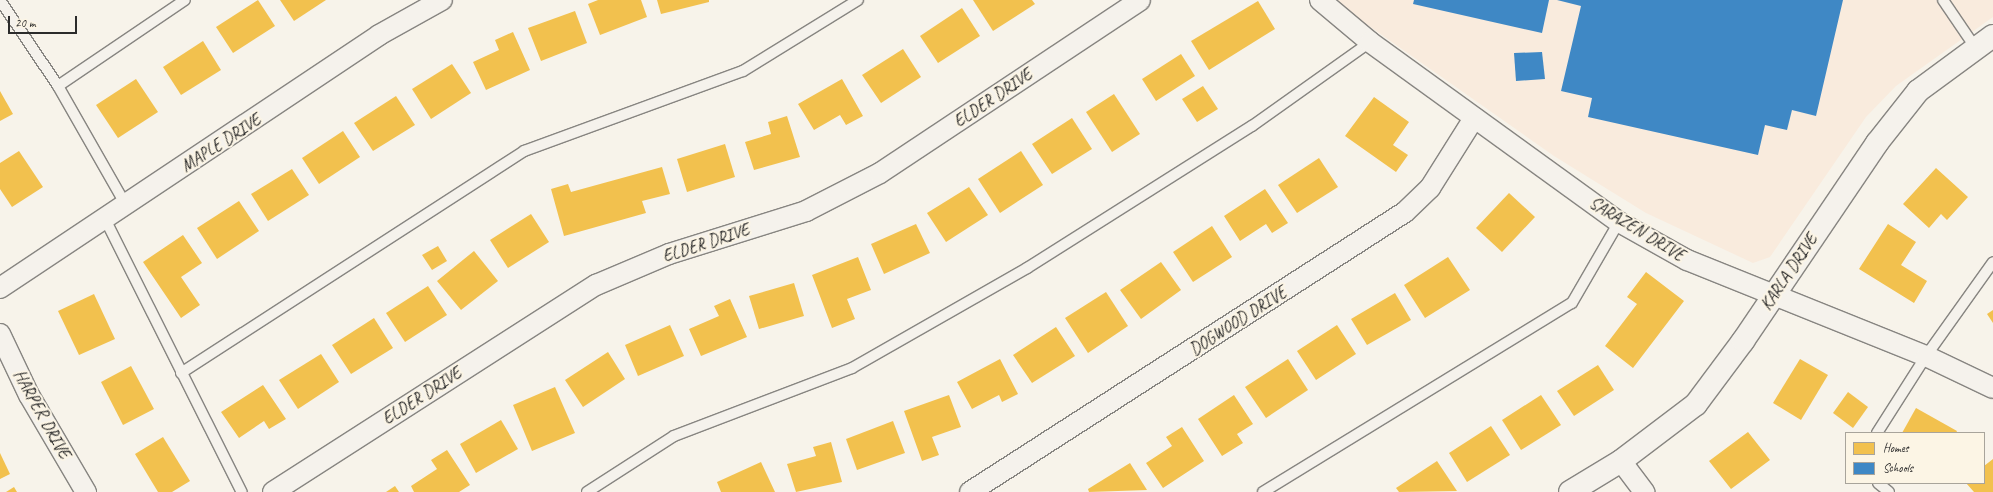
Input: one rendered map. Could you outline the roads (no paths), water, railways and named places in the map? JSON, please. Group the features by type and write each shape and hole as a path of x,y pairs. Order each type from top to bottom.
{"street":[{"name":"MAPLE DRIVE","path":"0,288 379,35 442,0"},
{"name":"ELDER DRIVE","path":"273,492 596,285 668,254 806,211 880,173 1140,0"},
{"name":"SARAZEN DRIVE","path":"1320,0 1370,42 1619,222 1687,260 1926,356 1993,388"},
{"name":"KARLA DRIVE","path":"1570,492 1622,461 1696,404 1774,294 1877,143 1918,91 1975,47 1993,36"},
{"name":"DOGWOOD DRIVE","path":"970,492 1405,212 1430,188 1474,118"},
{"name":"HARPER DRIVE","path":"0,334 29,395 86,492"},
{"path":"1622,461 1644,492"}],"lane":[{"path":"0,0 58,86 126,205"},
{"path":"58,86 185,0"},
{"path":"181,373 524,151 743,71 858,0"},
{"path":"1943,0 1975,47"},
{"path":"587,492 674,436 852,368 1020,272 1252,126 1370,42"},
{"path":"105,219 242,492"},
{"path":"1263,492 1572,303 1619,222"},
{"path":"1878,432 1926,356 1993,262"},
{"path":"1879,484 1888,492"}]}
